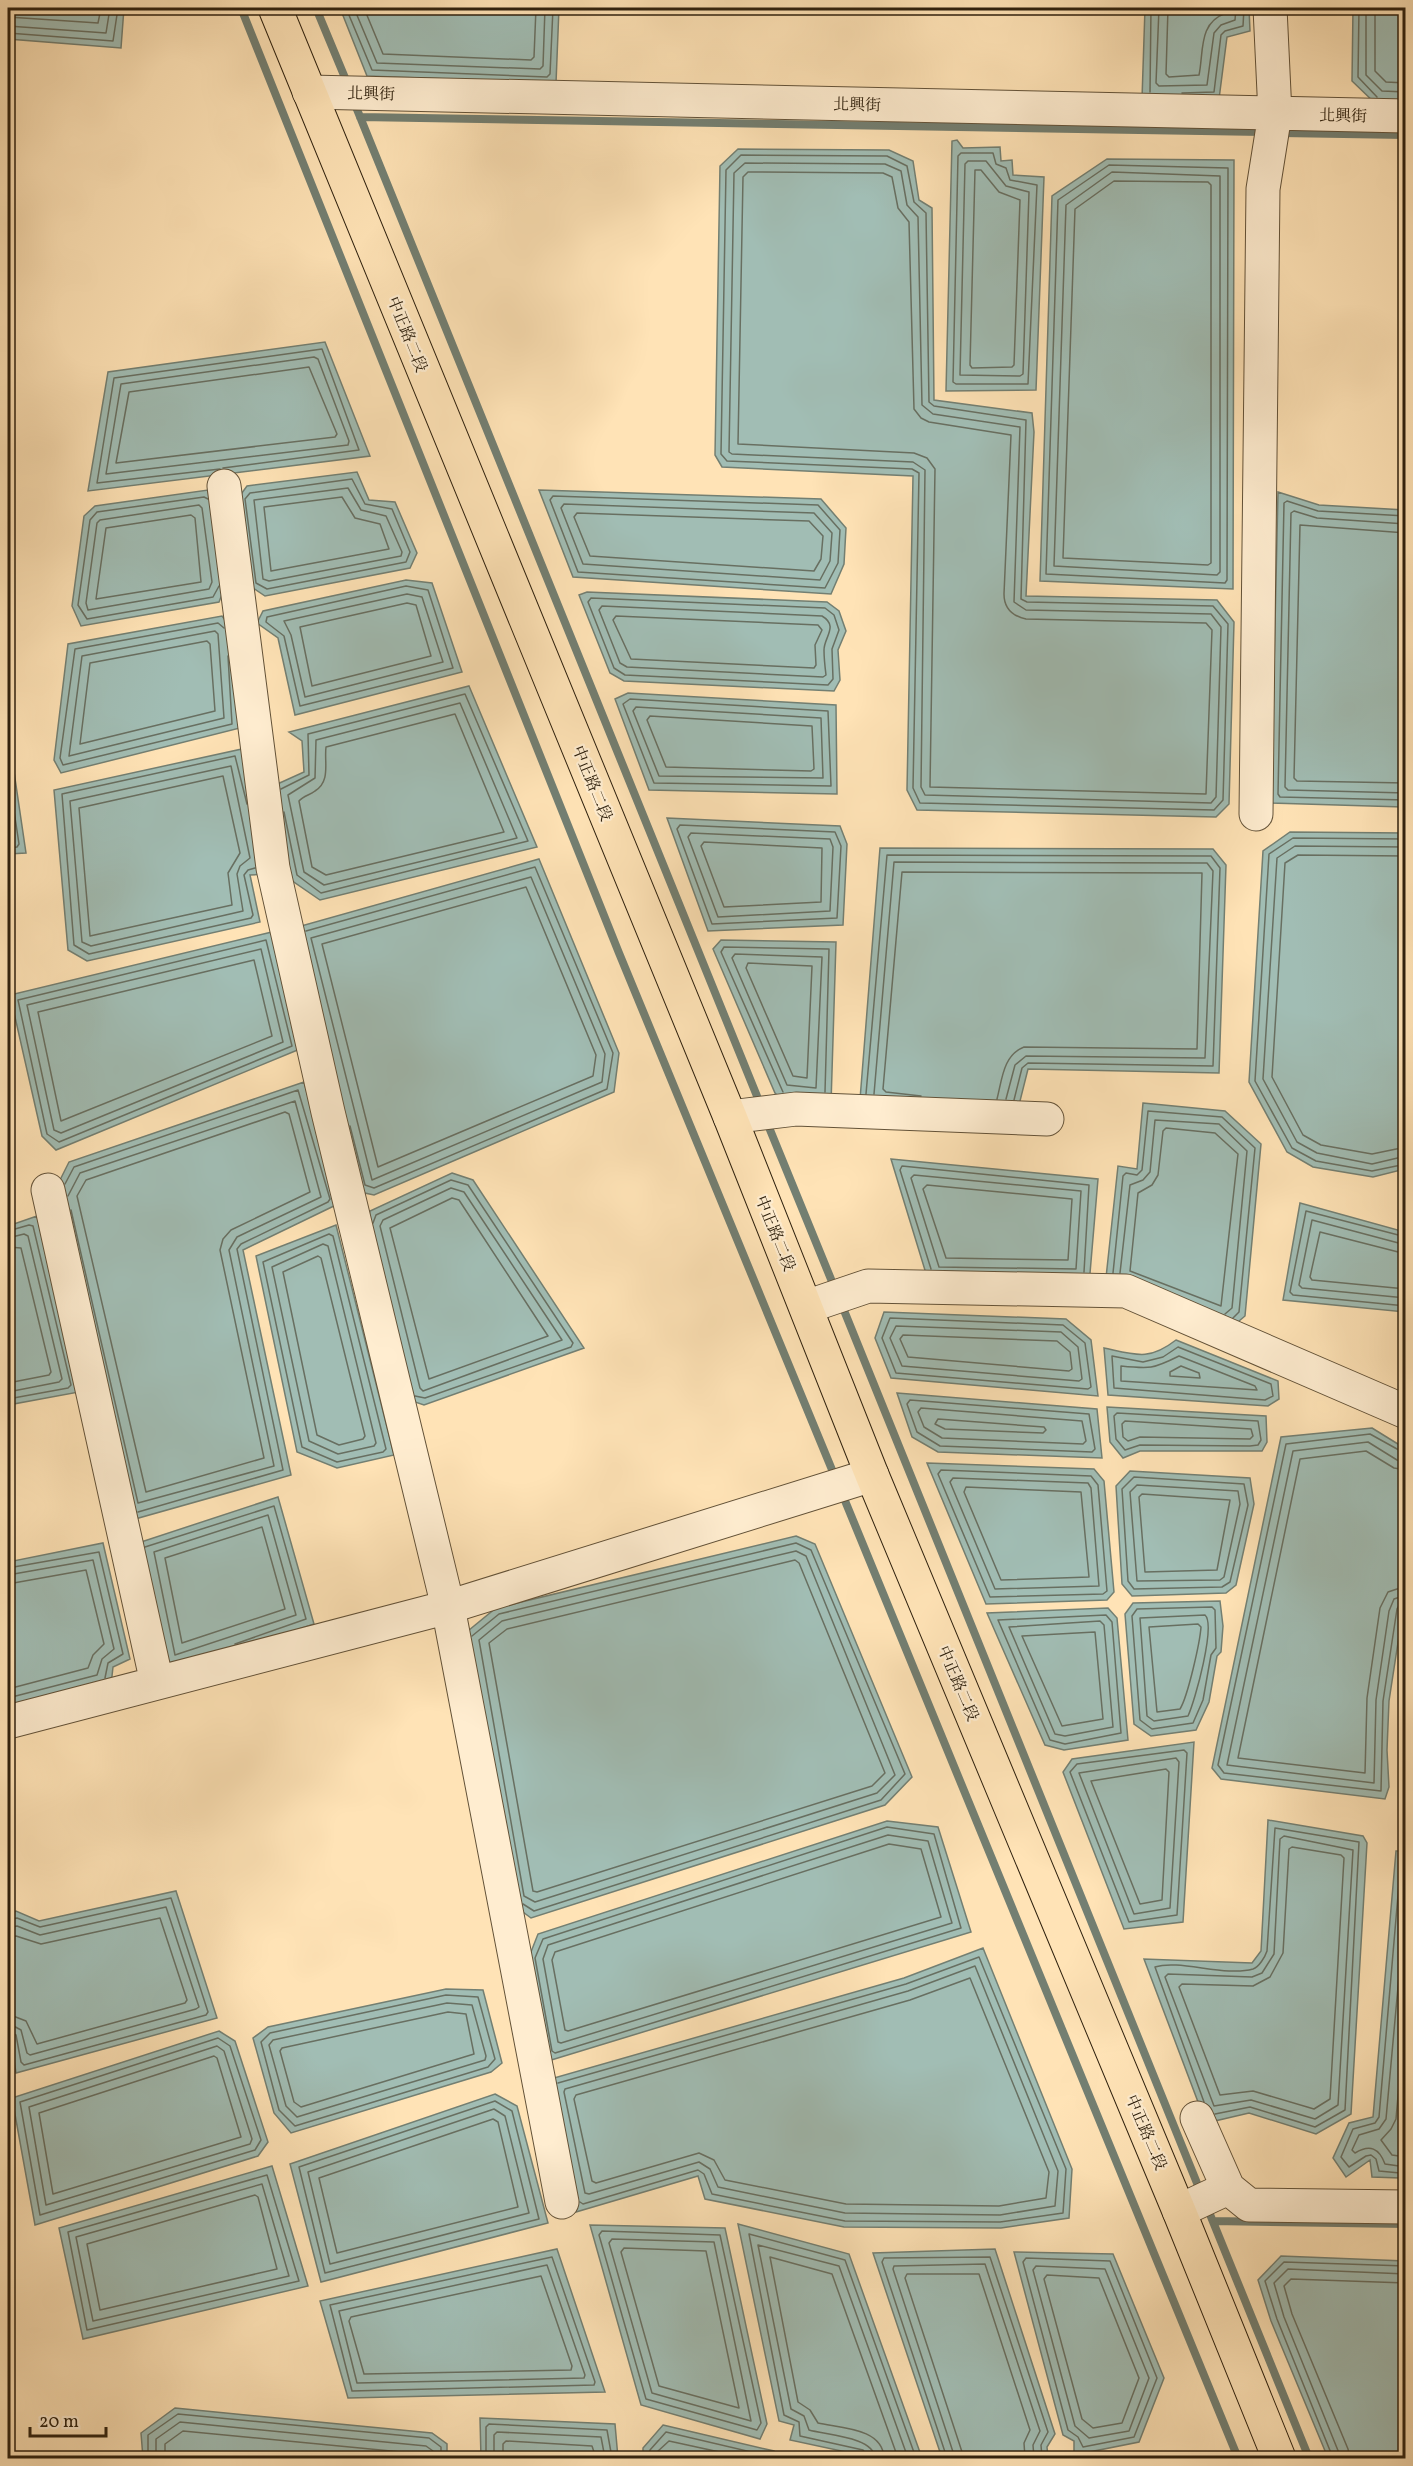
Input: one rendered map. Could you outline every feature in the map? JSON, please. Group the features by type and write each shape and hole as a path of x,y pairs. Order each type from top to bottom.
{"main road":[{"name":"中正路二段","path":"275,8 730,1117 872,1475 1179,2211 1279,2458"}],"street":[{"path":"1256,814 1263,189 1275,114 1270,8"},
{"name":"北興街","path":"309,92 1406,117"},
{"path":"224,486 273,868 328,1112 448,1607 562,2202"},
{"path":"730,1117 796,1109 1047,1119"},
{"path":"48,1190 157,1683"},
{"path":"806,1307 868,1286 1126,1291 1406,1412"},
{"path":"8,1722 448,1607 872,1475"},
{"path":"1197,2118 1228,2188 1249,2205 1406,2206"},
{"path":"1179,2211 1228,2188"}],"water":[{"path":"8,8 124,8 121,48 8,39"},
{"path":"340,8 559,8 556,83 367,76"},
{"path":"1145,8 1249,8 1250,31 1227,37 1219,99 1142,99"},
{"path":"1353,8 1405,8 1405,106 1376,104 1352,81"},
{"path":"957,140 963,148 1000,147 1001,161 1012,160 1013,175 1044,177 1036,390 946,391 952,141"},
{"path":"738,149 889,150 913,161 919,200 932,208 934,400 1032,413 1034,432 1026,596 1217,600 1234,622 1229,804 1216,817 917,810 907,790 913,476 722,467 715,455 720,166"},
{"path":"1107,159 1234,160 1233,589 1040,581 1052,196"},
{"path":"325,342 370,456 88,491 108,372"},
{"path":"357,472 369,500 395,502 417,553 410,568 265,596 250,586 239,497 247,486"},
{"path":"208,490 226,584 219,602 81,626 72,606 84,516 95,506"},
{"path":"539,490 821,499 846,528 844,564 831,594 573,577"},
{"path":"1278,492 1319,505 1405,510 1405,804 1403,807 1271,803"},
{"path":"406,580 432,583 462,672 295,715 278,638 257,623 263,611"},
{"path":"587,592 827,602 839,611 846,631 838,650 840,680 834,691 624,681 610,673 579,595"},
{"path":"222,616 231,628 240,728 61,773 54,760 68,644"},
{"path":"469,686 537,847 320,900 291,880 273,786 304,772 302,741 289,732"},
{"path":"628,693 836,705 837,794 649,790 615,699"},
{"path":"242,749 267,874 250,875 260,922 87,961 68,950 54,790"},
{"path":"8,764 13,765 26,853 8,854"},
{"path":"667,818 840,826 847,844 843,925 708,931"},
{"path":"1290,832 1405,833 1405,1169 1373,1177 1313,1167 1287,1152 1249,1082 1263,851"},
{"path":"880,848 1213,849 1226,865 1219,1073 1028,1069 1013,1129 859,1112"},
{"path":"539,859 619,1053 614,1092 374,1195 360,1192 294,928"},
{"path":"272,932 300,1049 56,1150 42,1136 10,995"},
{"path":"721,940 836,942 831,1104 781,1099 775,1093 713,949"},
{"path":"304,1082 338,1204 243,1250 291,1475 128,1521 53,1194 69,1162"},
{"path":"1143,1103 1225,1111 1261,1144 1245,1316 1232,1327 1105,1287 1118,1166 1137,1169"},
{"path":"891,1159 1098,1179 1089,1285 928,1280"},
{"path":"452,1173 473,1180 584,1348 424,1405 409,1400 366,1227 370,1211"},
{"path":"1300,1203 1405,1232 1405,1312 1283,1300"},
{"path":"37,1216 79,1392 8,1405 8,1226"},
{"path":"336,1225 394,1455 337,1468 297,1452 256,1256"},
{"path":"884,1312 1066,1319 1091,1340 1098,1396 891,1378 875,1338"},
{"path":"1176,1340 1278,1381 1279,1399 1268,1406 1108,1395 1104,1348 1125,1353 1150,1354"},
{"path":"897,1393 1097,1409 1102,1458 938,1452 912,1437"},
{"path":"1107,1407 1266,1416 1267,1442 1262,1451 1140,1451 1123,1458 1110,1442"},
{"path":"1372,1428 1406,1449 1405,1597 1389,1701 1387,1750 1389,1787 1385,1799 1221,1779 1212,1768 1281,1437"},
{"path":"927,1463 1094,1469 1104,1481 1114,1592 1107,1600 986,1604"},
{"path":"1130,1471 1250,1478 1254,1504 1236,1585 1226,1593 1132,1596 1122,1584 1116,1486"},
{"path":"278,1497 314,1624 164,1674 138,1543"},
{"path":"796,1536 815,1544 912,1777 885,1805 531,1918 511,1903 463,1635 496,1608"},
{"path":"103,1543 130,1659 113,1667 111,1685 8,1712 8,1562"},
{"path":"1220,1601 1223,1626 1221,1652 1217,1656 1209,1702 1196,1730 1151,1736 1134,1724 1125,1614 1133,1603"},
{"path":"1108,1608 1117,1618 1128,1740 1064,1750 1045,1745 987,1613"},
{"path":"1194,1742 1183,1922 1124,1929 1063,1772 1072,1759"},
{"path":"1268,1820 1363,1836 1367,1843 1351,2114 1316,2134 1249,2113 1206,2123 1144,1959 1252,1963 1261,1951"},
{"path":"887,1821 938,1827 971,1932 548,2061 529,1957 538,1934"},
{"path":"1396,1851 1405,1851 1405,2199 1401,2199 1400,2178 1372,2177 1370,2160 1346,2177 1333,2158 1349,2123 1373,2117"},
{"path":"176,1891 217,2018 16,2073 8,2020 8,1915 16,1911 39,1921"},
{"path":"983,1948 1072,2169 1069,2218 1001,2228 844,2227 705,2199 698,2176 576,2212 547,2080 904,1978"},
{"path":"446,1989 483,1990 502,2063 491,2072 291,2133 274,2113 253,2038 268,2027"},
{"path":"219,2031 235,2041 268,2142 258,2156 35,2225 12,2098"},
{"path":"495,2094 517,2106 548,2223 321,2282 290,2164"},
{"path":"272,2166 308,2286 83,2339 59,2228"},
{"path":"738,2224 849,2254 922,2458 874,2458 790,2440 794,2425 779,2421"},
{"path":"590,2225 725,2228 767,2424 760,2439 641,2405"},
{"path":"557,2249 605,2392 348,2398 320,2301"},
{"path":"995,2249 1055,2434 1047,2447 1048,2458 942,2458 873,2253"},
{"path":"1014,2252 1113,2254 1164,2378 1139,2442 1074,2455 1074,2441 1063,2435"},
{"path":"1281,2256 1405,2261 1405,2458 1328,2458 1271,2321 1258,2280"},
{"path":"175,2408 432,2433 447,2444 447,2458 143,2458 141,2433"},
{"path":"480,2418 615,2424 618,2458 481,2458"},
{"path":"663,2425 774,2451 777,2458 643,2458 643,2448"}],"waterway":[{"path":"241,8 619,953 835,1477"},
{"path":"316,8 348,85"},
{"path":"354,102 761,1106"},
{"path":"360,117 1263,132"},
{"path":"1281,133 1406,135"},
{"path":"766,1120 835,1289"},
{"path":"841,1303 1201,2193"},
{"path":"841,1491 1238,2458"},
{"path":"1207,2207 1309,2458"},
{"path":"1213,2221 1406,2224"}]}
